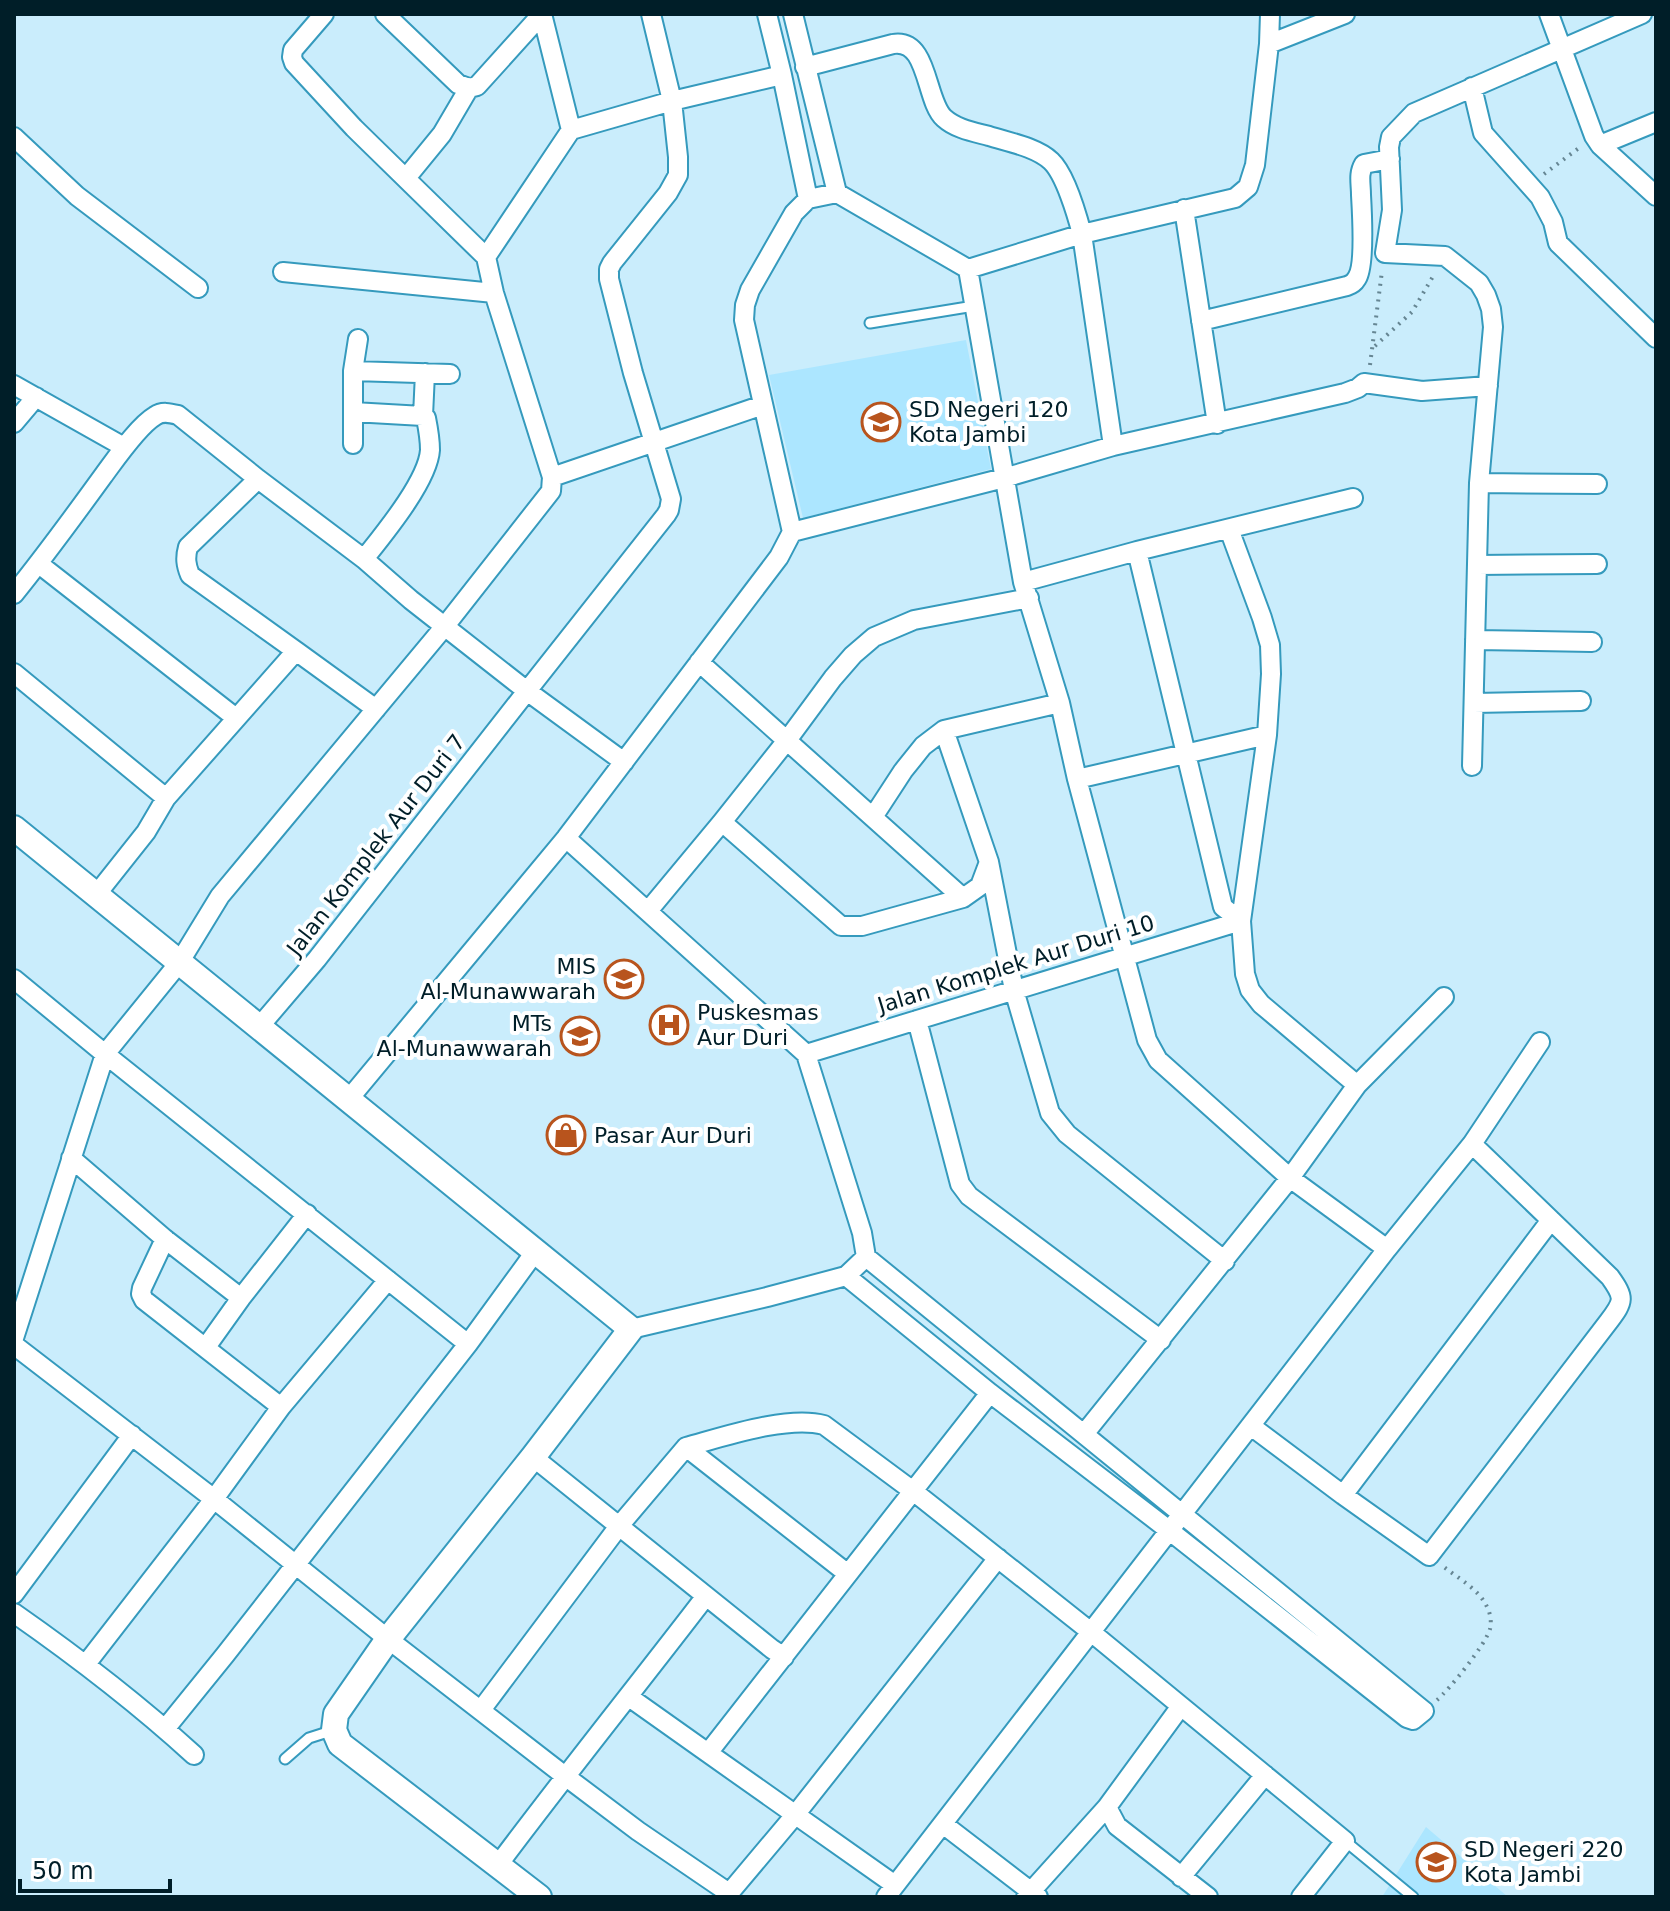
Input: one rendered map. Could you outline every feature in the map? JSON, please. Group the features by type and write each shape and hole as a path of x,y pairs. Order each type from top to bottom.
{"street":[{"path":"14,1338 105,1054 179,963 220,896 445,626 551,491 552,477 494,293 486,257 354,128 294,63 293,50 324,14"},
{"path":"385,14 458,84 469,88 477,86 542,14"},
{"path":"542,14 571,130"},
{"path":"651,14 672,101 678,175 668,193 617,256 609,269 609,279 653,442"},
{"path":"767,14 808,199"},
{"path":"793,14 837,193"},
{"path":"348,1100 566,838 779,557 792,532 744,320 750,290 794,213 808,199 837,193 968,269 1082,234 1235,198 1248,187 1255,165 1270,14"},
{"path":"1269,44 1345,14"},
{"path":"1549,14 1597,140 1656,196"},
{"path":"1472,766 1479,483 1493,327 1486,295 1479,283 1445,256 1385,253 1391,221 1391,137 1414,113 1642,14"},
{"path":"805,67 904,43 912,47 923,67 939,113 945,120 968,131 1039,153 1053,162 1073,202 1082,234 1113,446"},
{"path":"486,257 571,130 672,101 782,75"},
{"path":"1472,87 1483,133 1540,197 1558,243 1656,338"},
{"path":"406,178 442,134 469,88"},
{"path":"1597,140 1656,122"},
{"path":"14,137 77,196 198,288"},
{"path":"1201,321 1353,283 1360,271 1360,173 1364,164 1390,159"},
{"path":"1184,209 1217,424"},
{"path":"1362,225 1391,221"},
{"path":"968,269 1026,590 1060,703 1077,779 1147,1040 1158,1060 1290,1178 1387,1249"},
{"path":"283,272 494,293"},
{"path":"353,444 353,371 358,339"},
{"path":"353,371 450,374"},
{"path":"364,559 403,510 427,464 430,452 429,432 423,416 425,373"},
{"path":"792,532 1004,478 1113,446 1345,393 1364,383 1422,391 1488,386"},
{"path":"14,385 124,447"},
{"path":"14,423 36,397"},
{"path":"552,477 763,405"},
{"path":"353,412 423,416"},
{"path":"14,594 124,447 152,417 162,413 178,415 364,559 527,691 624,762"},
{"name":"Jalan Komplek Aur Duri 7","path":"259,1027 317,959 669,510 671,499 653,442"},
{"path":"258,479 188,547 185,557 190,575 376,709"},
{"path":"1479,483 1597,484"},
{"path":"648,911 788,739 833,678 874,637 914,620 1026,590 1137,551 1353,498"},
{"path":"1229,529 1270,645 1267,735 1241,921 1245,974 1250,990 1261,1004 1357,1085"},
{"path":"1137,551 1223,907 1241,921"},
{"path":"39,564 236,718"},
{"path":"1477,565 1597,564"},
{"path":"1475,640 1592,642"},
{"path":"96,895 146,832 166,798 296,651"},
{"path":"699,662 963,898"},
{"path":"14,673 166,798"},
{"path":"1474,703 1581,701"},
{"path":"873,817 923,746 944,730 1060,703"},
{"path":"944,730 989,862 1014,990 1050,1113 1067,1134 1225,1261"},
{"path":"1077,779 1267,735"},
{"path":"722,822 841,926 862,926 963,898 980,886 989,862"},
{"path":"14,828 631,1329"},
{"path":"566,838 806,1054 862,1233 866,1257 1424,1711 1413,1720 1407,1718 990,1393 846,1276"},
{"name":"Jalan Komplek Aur Duri 10","path":"806,1054 1241,921"},
{"path":"16,986 468,1344"},
{"path":"1084,1434 1290,1178 1357,1085 1444,997"},
{"path":"917,1020 960,1184 969,1196 1161,1340"},
{"path":"629,1697 795,1815 891,1891 1387,1249 1472,1144 1540,1042"},
{"path":"1251,1426 1429,1556 1609,1321 1622,1298 1610,1277 1472,1144"},
{"path":"71,1158 165,1239 241,1298"},
{"path":"206,1347 307,1214"},
{"path":"1343,1495 1551,1220"},
{"path":"165,1239 142,1288 144,1300 281,1407"},
{"path":"165,1729 468,1344 535,1252"},
{"path":"539,1897 340,1744 334,1730 336,1714 388,1639 631,1329 846,1276 866,1257"},
{"path":"86,1664 281,1407 388,1280"},
{"path":"14,1345 565,1776 728,1895 998,1558"},
{"path":"708,1753 990,1393"},
{"path":"481,1710 619,1526 686,1447 751,1430 812,1422 824,1425 913,1491 1091,1632 1345,1841 1301,1897"},
{"path":"14,1594 132,1435"},
{"path":"686,1447 848,1574"},
{"path":"1098,1477 1112,1456"},
{"path":"533,1457 784,1657"},
{"path":"498,1865 706,1596"},
{"path":"14,1613 86,1664 194,1755"},
{"path":"943,1824 1032,1895 1107,1807 1181,1706"},
{"path":"1181,1877 1265,1775"},
{"path":"1107,1807 1117,1826 1208,1897"}],"lane":[{"path":"870,323 974,306"},
{"path":"285,1759 309,1738 334,1730"},
{"path":"1345,1841 1413,1897"}],"path":[{"path":"1530,185 1597,140"},
{"path":"1364,383 1373,348 1385,253"},
{"path":"1373,348 1412,312 1445,256"},
{"path":"1424,1711 1445,1693 1474,1657 1490,1630 1486,1603 1429,1556"}],"shaded area":[{"name":"SD Negeri 120 Kota Jambi","path":"966,340 991,469 803,518 769,375"},
{"name":"SD Negeri 220 Kota Jambi","path":"1426,1827 1508,1897 1382,1897"}],"place":[{"name":"SD Negeri 120 Kota Jambi","path":"881,422"},
{"name":"MIS Al-Munawwarah","path":"624,979"},
{"name":"Puskesmas Aur Duri","path":"669,1025"},
{"name":"MTs Al-Munawwarah","path":"580,1036"},
{"name":"Pasar Aur Duri","path":"566,1135"},
{"name":"SD Negeri 220 Kota Jambi","path":"1436,1862"}]}
